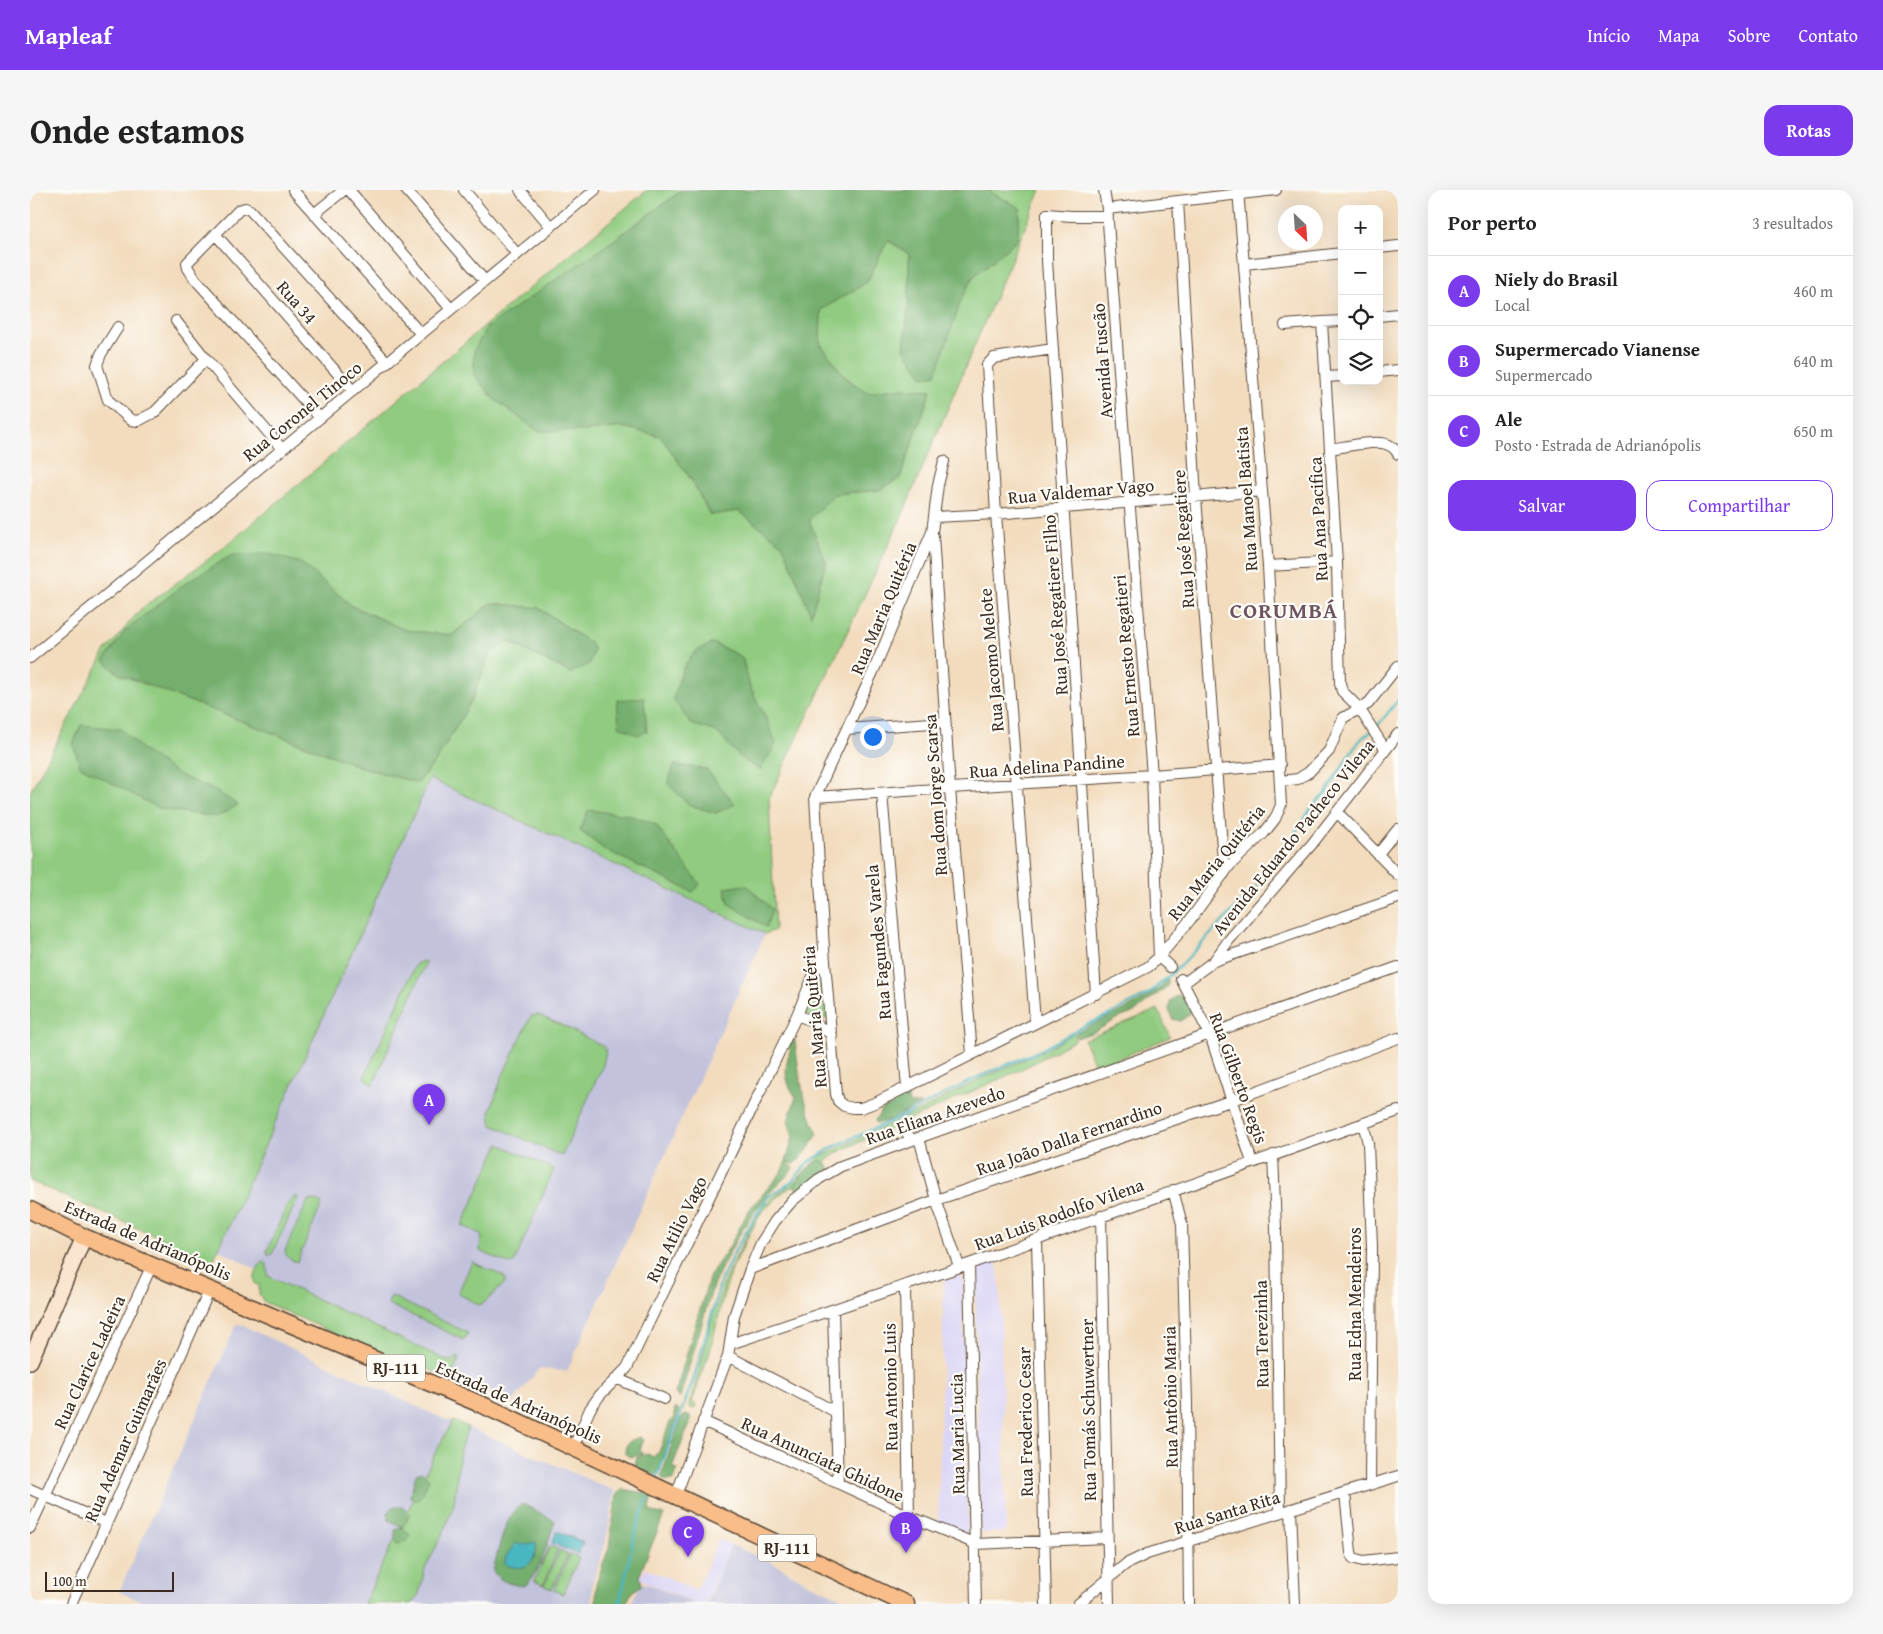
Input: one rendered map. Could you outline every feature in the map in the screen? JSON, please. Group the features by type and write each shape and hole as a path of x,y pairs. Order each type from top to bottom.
{"main road":[{"name":"Estrada de Adrianópolis","path":"30,1210 84,1237 487,1407 901,1603"},
{"path":"30,1360 84,1237"}],"street":[{"path":"293,190 421,334"},
{"path":"314,214 344,190"},
{"path":"348,190 451,309"},
{"path":"406,190 485,281"},
{"path":"464,190 517,254"},
{"path":"520,190 551,227"},
{"path":"1104,190 1108,213 1238,192 1276,190"},
{"name":"Rua Coronel Tinoco","path":"30,658 551,227 587,192"},
{"name":"Rua Manoel Batista","path":"1238,192 1268,566 1281,805"},
{"name":"Rua José Regatiere","path":"1178,201 1196,497 1224,874"},
{"path":"320,418 195,279 188,268 188,263 239,210 245,208 250,210 387,362"},
{"name":"Rua José Regatiere Filho","path":"1096,994 1047,261 1047,214 1071,216 1108,213"},
{"name":"Avenida Fuscão","path":"1108,213 1129,503"},
{"name":"Rua 34","path":"216,235 353,391"},
{"path":"1383,248 1398,246"},
{"path":"1245,264 1338,253"},
{"path":"1383,316 1398,314"},
{"path":"1285,325 1338,320"},
{"path":"176,321 282,449"},
{"name":"Rua Ana Pacifica","path":"1322,322 1338,562 1340,683 1347,697 1359,708 1382,744"},
{"path":"118,327 101,354 97,365 108,400 131,420 138,421 144,419 155,412 206,359"},
{"name":"Rua Jacomo Melote","path":"1035,1022 996,514 987,365 994,358 1053,349"},
{"path":"1383,372 1398,370"},
{"path":"1326,378 1338,376"},
{"path":"1330,449 1386,443 1396,450 1398,454"},
{"name":"Rua Maria Quitéria","path":"944,461 932,532 816,797 824,949 838,1100 844,1106 861,1108 907,1088 1035,1022 1096,994 1148,967 1159,957 1190,920 1230,865 1264,834 1275,819 1281,805"},
{"name":"Rua Valdemar Vago","path":"934,517 996,514 1262,491"},
{"name":"Rua Ernesto Regatieri","path":"1129,503 1152,775 1159,957"},
{"name":"Rua dom Jorge Scarsa","path":"932,532 950,789 972,1054"},
{"path":"1268,566 1338,562"},
{"path":"1281,782 1294,780 1309,772 1329,751 1340,723 1348,714 1368,704 1398,666"},
{"path":"847,729 945,722"},
{"name":"Avenida Eduardo Pacheco Vilena","path":"1214,962 1229,940 1338,812 1382,744 1398,734"},
{"name":"Rua Adelina Pandine","path":"816,797 1280,765"},
{"name":"Rua Fagundes Varela","path":"882,793 907,1088"},
{"path":"1338,812 1398,875"},
{"path":"1378,854 1398,829"},
{"path":"1214,962 1398,898"},
{"name":"Rua Atilio Vago","path":"573,1449 590,1409 600,1395 627,1368 797,1015 824,949"},
{"path":"1159,957 1170,967"},
{"name":"Rua Gilberto Regis","path":"1214,962 1182,981 1210,1035 1252,1162"},
{"name":"Rua Eliana Azevedo","path":"672,1493 728,1356 734,1316 761,1243 775,1221 792,1201 819,1179 841,1166 915,1139 1398,968"},
{"path":"797,1015 812,1021 832,1036"},
{"name":"Rua João Dalla Fernardino","path":"750,1269 936,1200 1232,1100 1398,1038"},
{"name":"Rua Luis Rodolfo Vilena","path":"730,1344 833,1311 1038,1240 1173,1190 1398,1111"},
{"name":"Rua Edna Mendeiros","path":"1363,1123 1368,1143 1372,1247 1370,1485"},
{"name":"Rua Maria Lucia","path":"905,1129 915,1139 936,1200 964,1265 976,1544 976,1604"},
{"name":"Rua Terezinha","path":"1273,1155 1276,1228 1280,1513"},
{"name":"Rua Antônio Maria","path":"1173,1190 1182,1224 1187,1403 1189,1604"},
{"name":"Rua Tomás Schuwertner","path":"1101,1216 1106,1538 1109,1604"},
{"name":"Rua Frederico Cesar","path":"1038,1240 1046,1604"},
{"name":"Rua Clarice Ladeira","path":"30,1528 152,1265"},
{"name":"Rua Antonio Luis","path":"905,1286 909,1516"},
{"name":"Rua Ademar Guimarães","path":"71,1604 210,1289"},
{"path":"833,1311 838,1483"},
{"path":"728,1356 836,1412"},
{"path":"618,1378 664,1399"},
{"name":"Rua Anunciata Ghidone","path":"703,1421 909,1516 976,1544 1106,1538"},
{"name":"Rua Santa Rita","path":"1078,1604 1126,1564 1147,1554 1398,1476"},
{"path":"30,1489 106,1523"},
{"path":"1345,1493 1353,1558 1362,1561 1398,1557"},
{"path":"1291,1509 1295,1604"}],"shaded area":[{"path":"430,779 765,934 567,1371 539,1369 511,1404 218,1249"},
{"path":"996,1260 1000,1284 1006,1532 980,1533 975,1271"},
{"path":"959,1275 963,1281 968,1534 938,1522 944,1280"},
{"path":"237,1323 446,1420 453,1421 615,1491 606,1542 592,1584 592,1604 148,1604 119,1592"},
{"path":"718,1540 731,1545 706,1604 696,1604 640,1579 645,1568 697,1590"},
{"path":"731,1545 771,1562 806,1582 855,1604 707,1604"},
{"path":"644,1583 695,1604 631,1604 639,1587"}],"green space":[{"path":"647,190 682,190 618,237 587,431 623,427 660,436 691,479 710,515 739,511 783,544 811,614 826,562 809,520 835,494 879,490 900,478 931,390 902,388 867,393 844,376 820,343 821,310 867,282 887,240 909,254 909,299 962,298 973,277 1017,240 1020,208 987,190 1041,190 901,518 769,798 775,930 765,934 430,779 213,1261 30,1181 30,792 105,652 141,609 222,549","holes":["300,563 352,606 405,630 452,635 491,603 539,608 590,643 594,650 571,673 507,641 489,656 471,702 437,759 418,783 364,768 119,674 104,661 126,630 187,582","713,643 742,657 750,687 766,718 741,758 717,732 683,668 695,652","674,766 706,769 735,804","580,830 693,892 604,849","746,885 772,909 766,927"]},
{"path":"682,190 987,190 1020,208 1017,240 973,277 962,298 936,374 924,377 904,349 909,299 909,254 888,240 867,282 821,310 820,343 844,376 867,393 902,388 931,390 900,478 879,490 835,494 809,520 826,562 811,615 783,545 739,511 710,515 691,479 660,436 623,427 587,431 538,431 495,400 474,375 474,351 486,328 618,237"},
{"path":"269,554 301,563 352,606 405,630 452,635 491,603 539,608 590,643 594,650 589,664 571,673 507,641 489,656 471,702 437,759 418,783 364,768 119,674 104,661 126,630 187,582 232,555"},
{"path":"713,643 742,657 750,687 766,718 776,744 760,770 741,758 717,732 691,724 673,699 683,668 695,652"},
{"path":"644,698 647,731 638,735 619,726 617,700"},
{"path":"81,725 121,729 145,752 179,775 214,790 238,805 217,817 160,809 80,766 73,744"},
{"path":"674,765 706,769 735,804 716,813 689,805 668,784"},
{"path":"588,810 629,815 655,824 700,884 693,892 604,849 580,831"},
{"path":"746,885 772,909 766,927 729,904 725,888"},
{"path":"422,961 426,962 373,1085 364,1078 416,964"},
{"path":"821,977 827,1019 803,1014"},
{"path":"1168,979 1168,985 1162,991 1135,1012 1077,1038 1077,1032 1136,1004 1156,991"},
{"path":"1178,995 1187,1000 1191,1010 1189,1015 1180,1021 1172,1019 1169,1010 1170,1001"},
{"path":"1158,1009 1170,1037 1096,1068 1084,1040"},
{"path":"538,1015 604,1047 606,1051 603,1065 562,1156 492,1125 490,1112 502,1077 531,1016"},
{"path":"1075,1032 1075,1040 1026,1067 836,1153 825,1162 822,1172 803,1185 794,1186 783,1192 761,1213 733,1267 724,1294 710,1351 692,1402 696,1405 695,1408 690,1408 689,1405 713,1313 725,1279 754,1221 764,1206 795,1181 819,1157 925,1108 980,1079 1044,1051"},
{"path":"789,1041 795,1041 805,1100 818,1134 807,1151 795,1164 787,1162 794,1168 766,1197 741,1232 729,1253 713,1286 680,1397 675,1394 710,1275 728,1249 749,1210 780,1174 786,1161 793,1137 788,1121 796,1097 790,1088 786,1073 790,1049"},
{"path":"898,1096 908,1097 909,1104 921,1104 892,1119 876,1123 875,1120 883,1109 892,1106 892,1100"},
{"path":"499,1144 554,1169 514,1263 509,1264 480,1251 482,1235 462,1225"},
{"path":"821,1160 828,1165 830,1170 800,1191 796,1189 795,1184 803,1173"},
{"path":"295,1196 298,1198 272,1254 268,1255 267,1251 288,1203"},
{"path":"315,1200 322,1204 297,1262 287,1257 285,1251 308,1201"},
{"path":"263,1262 267,1264 268,1276 448,1361 453,1361 458,1356 459,1359 454,1371 447,1376 443,1376 418,1364 399,1362 264,1302 259,1294 259,1285 255,1284 256,1272"},
{"path":"472,1262 505,1277 505,1283 484,1303 478,1305 458,1293"},
{"path":"391,1296 468,1333 464,1340 388,1304"},
{"path":"675,1409 679,1411 660,1470 655,1475 640,1470 636,1465 637,1457 648,1454 653,1457 659,1452 670,1422 673,1420"},
{"path":"685,1415 690,1416 690,1423 672,1467 678,1469 673,1480 664,1480 661,1477 681,1418"},
{"path":"453,1421 468,1427 460,1450 454,1504 445,1529 425,1569 419,1594 411,1604 364,1604 436,1451"},
{"path":"640,1437 644,1440 640,1449 643,1454 629,1457 625,1453 627,1444 631,1440"},
{"path":"422,1472 429,1479 417,1501 410,1497 416,1474"},
{"path":"623,1489 652,1496 650,1511 664,1515 640,1575 642,1585 632,1592 626,1604 596,1604 596,1584 609,1547 617,1494"},
{"path":"523,1504 555,1521 540,1564 525,1586 507,1582 499,1578 493,1571 507,1524 511,1516"},
{"path":"394,1506 403,1507 409,1514 407,1521 402,1527 389,1520 388,1513"},
{"path":"402,1527 410,1535 407,1541 398,1544 395,1539 395,1530"},
{"path":"550,1546 558,1549 543,1585 534,1581"},
{"path":"560,1550 568,1554 552,1589 544,1586"},
{"path":"570,1554 579,1558 563,1594 554,1590"}],"water":[{"path":"557,1531 583,1542 578,1554 552,1543"},
{"path":"536,1542 535,1555 524,1567 518,1568 505,1564 506,1556 516,1543 521,1545"}],"waterway":[{"path":"1376,728 1398,700"},
{"path":"656,1480 695,1375 721,1280 736,1249 768,1197 790,1183 809,1162 831,1148 907,1114 976,1078 1041,1050 1150,993 1183,963 1270,872 1312,807 1326,793 1348,756 1362,738 1372,731"},
{"path":"619,1604 636,1533 651,1492"}],"place":[{"name":"Niely do Brasil","path":"429,1125"},
{"name":"Supermercado Vianense","path":"906,1553"},
{"name":"Ale","path":"688,1557"}],"district":[{"name":"CORUMBÁ","path":"1284,610"}]}
